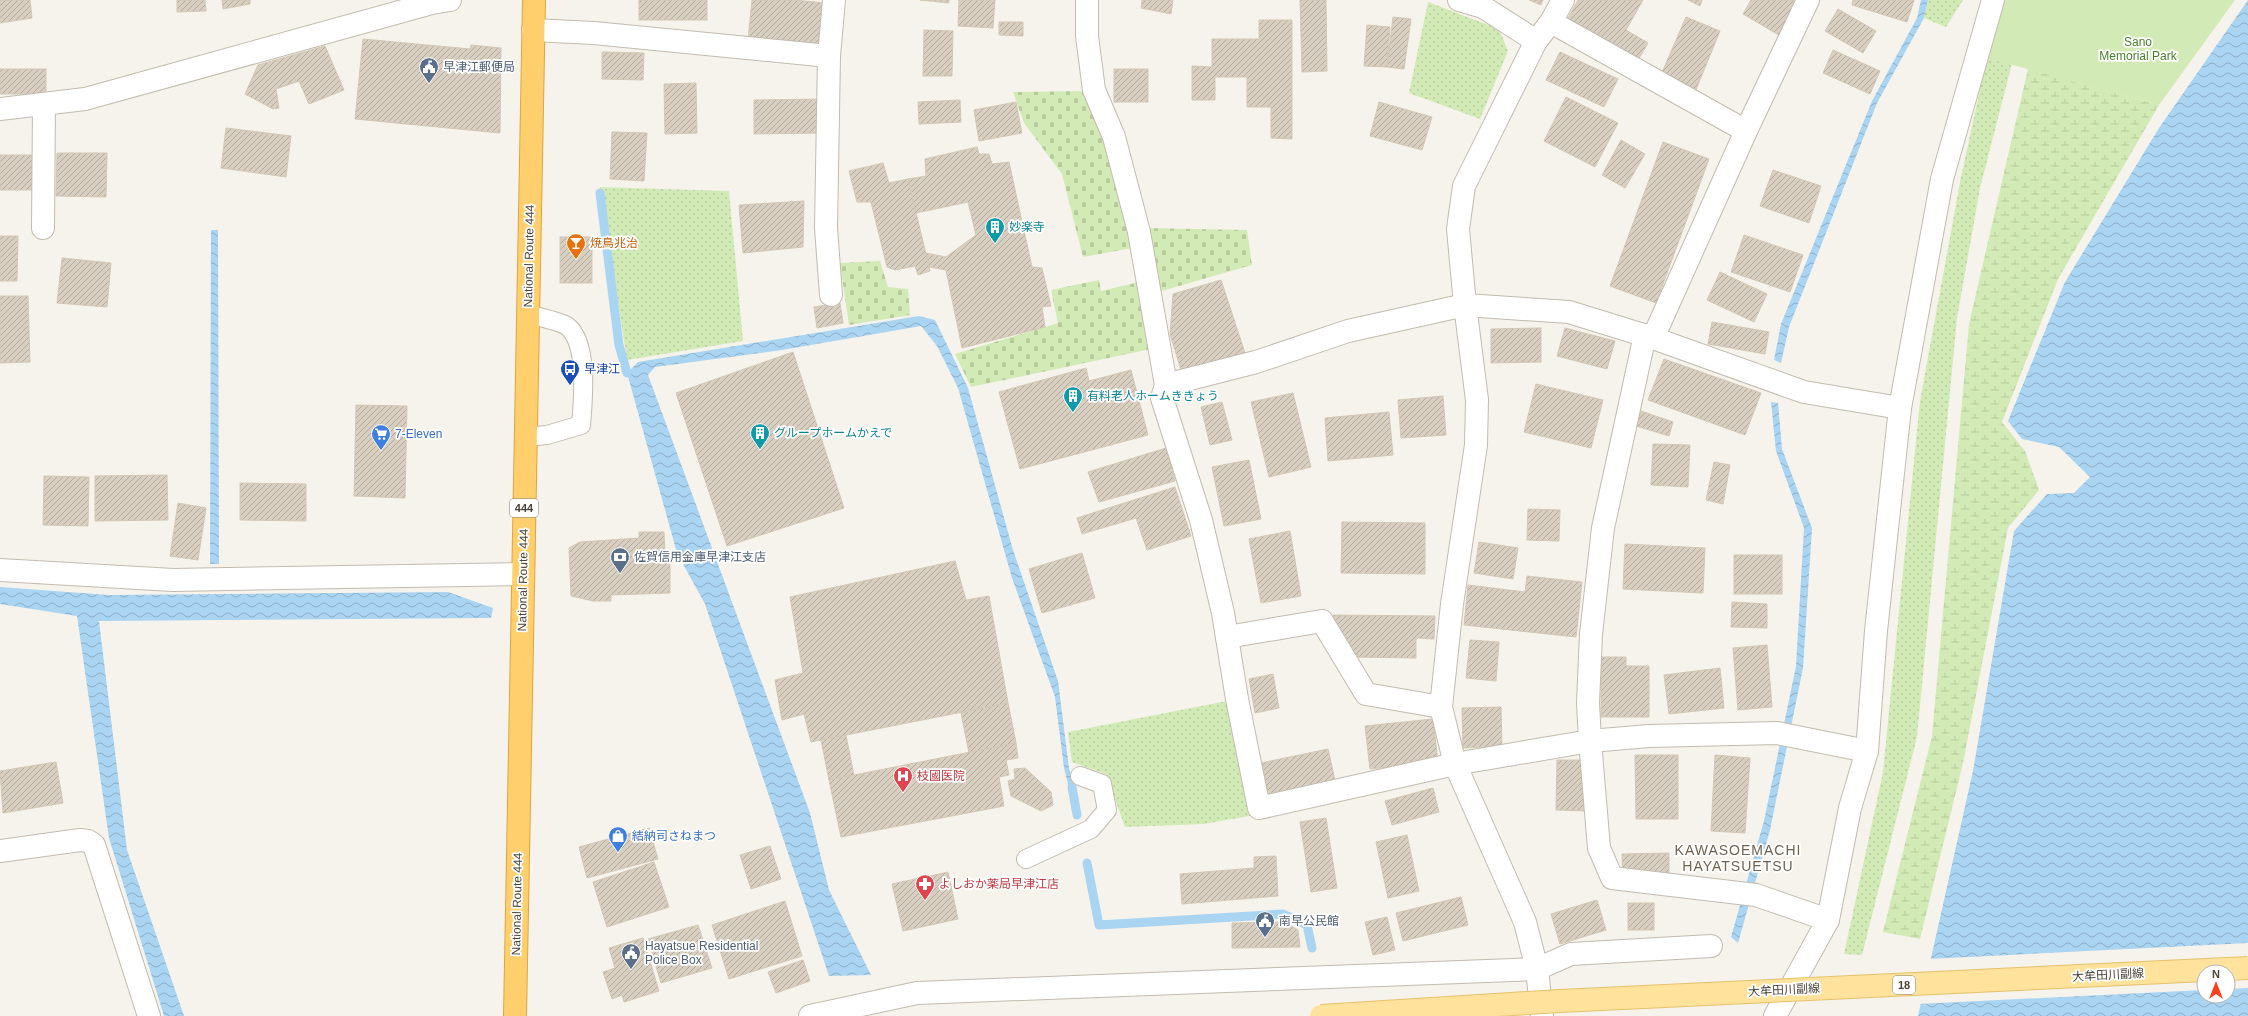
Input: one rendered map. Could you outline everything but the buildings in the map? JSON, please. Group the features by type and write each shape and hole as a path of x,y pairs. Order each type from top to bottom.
{"highway":[{"name":"National Route 444","path":"514,1016 534,0"}],"main road":[{"name":"大牟田川副線","path":"1321,1016 1560,1001 2248,968"}],"street":[{"path":"0,109 85,99 432,3 450,0"},
{"path":"831,295 826,228 830,56 834,0"},
{"path":"1087,0 1087,36 1094,90 1114,137 1139,232 1166,385 1162,398 1201,520 1223,613 1236,699 1259,808 1455,764 1590,741 1649,736 1785,734 1868,751"},
{"path":"1459,0 1483,3 1536,41"},
{"path":"1542,1016 1537,969 1525,922 1455,764 1441,707 1452,604 1476,445 1477,400 1465,305 1458,230 1464,186 1536,41 1551,22 1563,0"},
{"path":"1808,0 1649,336 1603,528 1591,634 1588,703 1599,848 1612,878 1748,894 1828,920"},
{"path":"1775,1016 1828,920 1850,808 1868,751 1876,631 1900,408 1942,179 1993,0"},
{"path":"1551,22 1746,131"},
{"path":"533,30 594,33 830,56"},
{"path":"43,228 44,104"},
{"path":"1166,385 1256,362 1348,331 1465,305 1569,312 1649,336 1804,392 1900,408"},
{"path":"0,570 173,580 523,574"},
{"path":"1227,637 1322,621 1366,694 1441,707"},
{"path":"0,851 80,840 88,841 94,845 149,1016"},
{"path":"810,1016 917,993 1537,969 1571,954 1711,946"}],"lane":[{"path":"526,437 548,436 581,425 584,388 578,342 567,326 528,314"},
{"path":"1026,859 1091,829 1107,810 1102,784 1080,776"}],"green space":[{"path":"1928,0 1963,0 1946,27 1924,18"},
{"path":"2004,0 2015,52 1980,188 1957,318 1917,737 1862,955 1844,954 1883,772 1920,401 1961,177 1987,58"},
{"name":"Sano Memorial Park","path":"2004,0 2235,0 2159,105 1987,58"},
{"path":"1428,2 1499,29 1508,51 1480,119 1409,93"},
{"path":"2028,69 2159,105 2058,279 2002,422 2025,451 2039,490 2008,528 1963,763 1920,939 1883,932 1932,736 1969,324"},
{"path":"1087,91 1108,143 1132,248 1083,257 1062,174 1024,123 1013,92"},
{"path":"600,187 729,191 743,341 627,360"},
{"path":"1148,228 1247,230 1252,265 1158,292"},
{"path":"880,261 888,287 908,289 910,315 849,325 840,263"},
{"path":"1099,280 1101,291 1139,282 1151,349 971,387 955,354 1058,323 1051,290"},
{"path":"1227,701 1255,815 1204,824 1125,827 1106,774 1072,762 1068,732"}],"water":[{"path":"1921,0 1928,0 1924,18 1877,103 1789,327 1781,363 1774,360 1781,324 1872,101 1917,18"},
{"path":"2248,0 2248,1016 1918,1016 1973,771 2014,531 2047,494 2074,493 2090,477 2059,447 2022,439 2008,421 2065,282 2159,128"},
{"path":"211,230 218,230 219,564 210,564"},
{"path":"919,316 935,320 968,388 1013,550 1058,681 1069,768 1074,787 1069,788 1064,768 1055,697 1012,578 958,388 937,346 921,326 782,350 655,367 648,375 810,813 829,890 871,975 829,976 705,604 677,553 627,373 638,362"},
{"path":"1771,402 1778,403 1782,449 1812,528 1803,668 1770,830 1738,943 1731,937 1764,821 1796,666 1804,528 1776,451"},
{"path":"0,587 109,595 448,592 493,608 491,618 99,621 127,850 184,1016 164,1016 109,838 77,616 0,604"}],"pier":[{"path":"2248,943 2248,988 2236,989 2236,964 2196,964 2196,990 1918,1004 1928,959"}],"waterway":[{"path":"600,193 619,345 627,373"},
{"path":"1072,787 1077,815"},
{"path":"1087,863 1099,925 1283,914 1307,925 1312,948"}],"place":[{"name":"早津江郵便局","path":"429,84"},
{"name":"妙楽寺","path":"995,244"},
{"name":"焼鳥兆治","path":"576,260"},
{"name":"早津江","path":"570,386"},
{"name":"有料老人ホームききょう","path":"1073,413"},
{"name":"グループホームかえで","path":"760,450"},
{"name":"7-Eleven","path":"381,451"},
{"name":"佐賀信用金庫早津江支店","path":"620,574"},
{"name":"枝國医院","path":"903,793"},
{"name":"結納司さねまつ","path":"618,853"},
{"name":"よしおか薬局早津江店","path":"925,901"},
{"name":"南早公民館","path":"1265,938"},
{"name":"Hayatsue Residential Police Box","path":"631,970"}],"district":[{"name":"KAWASOEMACHI HAYATSUETSU","path":"1738,858"}]}
